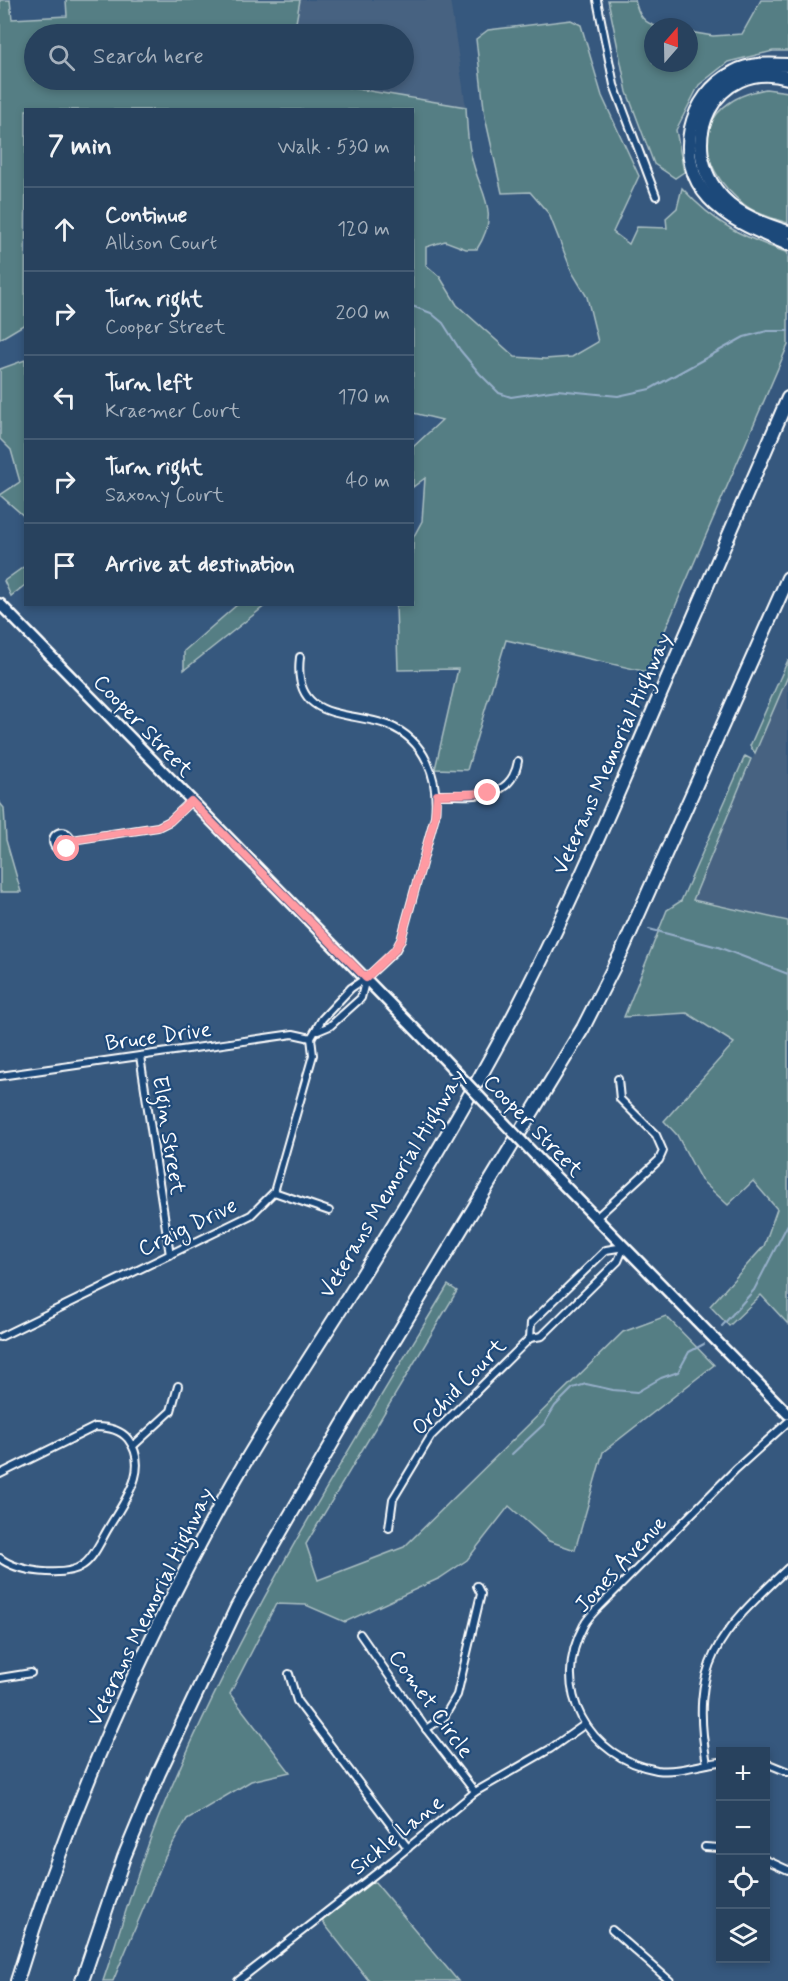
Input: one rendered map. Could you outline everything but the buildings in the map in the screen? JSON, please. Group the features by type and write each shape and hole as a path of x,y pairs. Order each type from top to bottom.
{"highway":[{"path":"788,64 748,66 732,72 715,85 701,100 694,114 688,144 694,173 707,196 741,222 788,244"},
{"path":"788,78 770,75 753,76 725,91 705,116 699,146 705,173 724,200 748,215 788,232"},
{"name":"Veterans Memorial Highway","path":"17,1981 40,1906 87,1782 144,1654 207,1530 283,1401 362,1275 511,1020 573,893 788,398"},
{"path":"82,1981 124,1857 150,1794 237,1607 312,1475 583,1028 623,949 788,578"},
{"path":"766,629 788,588"}],"main road":[{"name":"Cooper Street","path":"0,604 788,1414"}],"street":[{"path":"597,0 614,85 656,196"},
{"path":"300,657 298,673 312,700 328,713 377,722 404,734 415,743 429,764 437,795 435,816 401,940 394,951 366,978 351,988 322,1019 318,1031 312,1038"},
{"path":"437,795 500,790 510,783 518,761"},
{"path":"72,840 158,827 170,821 191,801"},
{"path":"318,1031 330,1026 361,998 366,978"},
{"name":"Bruce Drive","path":"0,1076 293,1034 312,1038"},
{"name":"Craig Drive","path":"0,1337 237,1224 251,1215 274,1192 313,1055 312,1038"},
{"name":"Elgin Street","path":"140,1056 170,1255"},
{"path":"597,1217 659,1160 663,1151 656,1135 620,1100 618,1079"},
{"path":"274,1192 329,1211"},
{"name":"Orchid Court","path":"530,1338 531,1323 606,1250 624,1247"},
{"name":"Orchid Court","path":"389,1528 393,1499 431,1436 530,1338 542,1336 618,1261 624,1247"},
{"path":"133,1446 171,1411 178,1386"},
{"name":"Jones Avenue","path":"716,1763 661,1770 625,1760 608,1750 584,1725 573,1695 572,1669 584,1624 736,1469 788,1422"},
{"path":"0,1474 95,1427 124,1434 133,1446 138,1466 137,1476 85,1565 66,1572 55,1572 15,1567 0,1558"},
{"path":"706,1764 700,1711 706,1673 722,1639 738,1617 788,1568"},
{"path":"426,1729 444,1717 457,1695 481,1594 477,1586"},
{"name":"Comet Circle","path":"360,1634 426,1729 475,1792"},
{"path":"0,1678 31,1673"},
{"path":"289,1674 297,1701 408,1848"},
{"name":"Sickle Lane","path":"237,1981 408,1848 475,1792 550,1749 584,1725"},
{"path":"770,1765 788,1772"},
{"path":"705,1847 716,1848"},
{"path":"770,1862 788,1869"},
{"path":"612,1930 670,1981"}],"shaded area":[{"path":"300,0 450,0 466,107 363,90 414,90 414,24 296,24"},
{"path":"788,676 788,921 692,900"}],"green space":[{"path":"0,0 10,0 12,19 67,16 66,0 300,0 296,24 24,24 24,90 363,90 466,107 470,149 486,202 488,223 477,249 466,249 445,241 426,247 426,265 440,277 457,305 515,357 545,359 572,357 598,342 587,297 572,272 549,214 530,192 502,193 485,117 476,39 488,30 571,20 581,25 602,96 639,176 613,232 629,244 637,227 667,228 666,218 677,208 682,188 706,211 730,228 788,253 788,345 647,672 506,640 467,770 435,769 458,669 398,670 396,606 414,606 414,536 422,521 425,478 414,486 414,446 442,420 414,413 414,108 24,108 24,325 0,339"},
{"path":"608,0 635,0 644,19 644,72 698,72 698,34 713,36 742,34 761,0 788,0 788,51 773,51 728,62 699,85 676,130 684,172 675,178 654,164 627,92"},
{"path":"766,89 788,92 788,223 760,214 745,205 727,189 715,171 708,154 708,136 713,121 724,107 742,96"},
{"path":"24,360 24,516 0,495 20,482 11,450 0,439 0,369"},
{"path":"24,567 24,586 11,596 4,581"},
{"path":"236,606 265,606 184,670 184,651"},
{"path":"788,660 788,676 755,753 750,746"},
{"path":"745,756 751,759 693,900 788,921 788,1324 761,1295 729,1326 710,1306 764,1246 777,1209 753,1181 728,1205 701,1180 677,1135 664,1121 734,1043 687,1013 624,1017 667,910 681,901"},
{"path":"0,803 4,808 6,840 21,892 0,892"},
{"path":"448,1285 457,1291 306,1544 318,1580 404,1547 623,1332 666,1316 714,1365 603,1452 575,1550 549,1541 509,1506 467,1560 440,1578 345,1622 306,1605 276,1604 230,1694 290,1772 251,1781 187,1819 165,1857 113,1981 103,1981 152,1834 190,1745 223,1677 331,1479"},
{"path":"374,1881 458,1981 369,1981 322,1921"}],"waterway":[{"path":"414,307 431,313 443,323 460,350 480,374 499,393 511,397 557,390 618,396 650,389 744,337 767,331 788,331"},
{"path":"649,929 718,947 788,974"},
{"path":"722,1326 754,1290 788,1224"},
{"path":"512,1454 544,1424 555,1406 573,1388 586,1384 637,1392 661,1378 678,1372 689,1352 704,1344"}],"route":[{"path":"67,849 72,840 158,827 170,821 191,801 366,978 394,951 401,940 435,816 437,795 488,793"}]}
